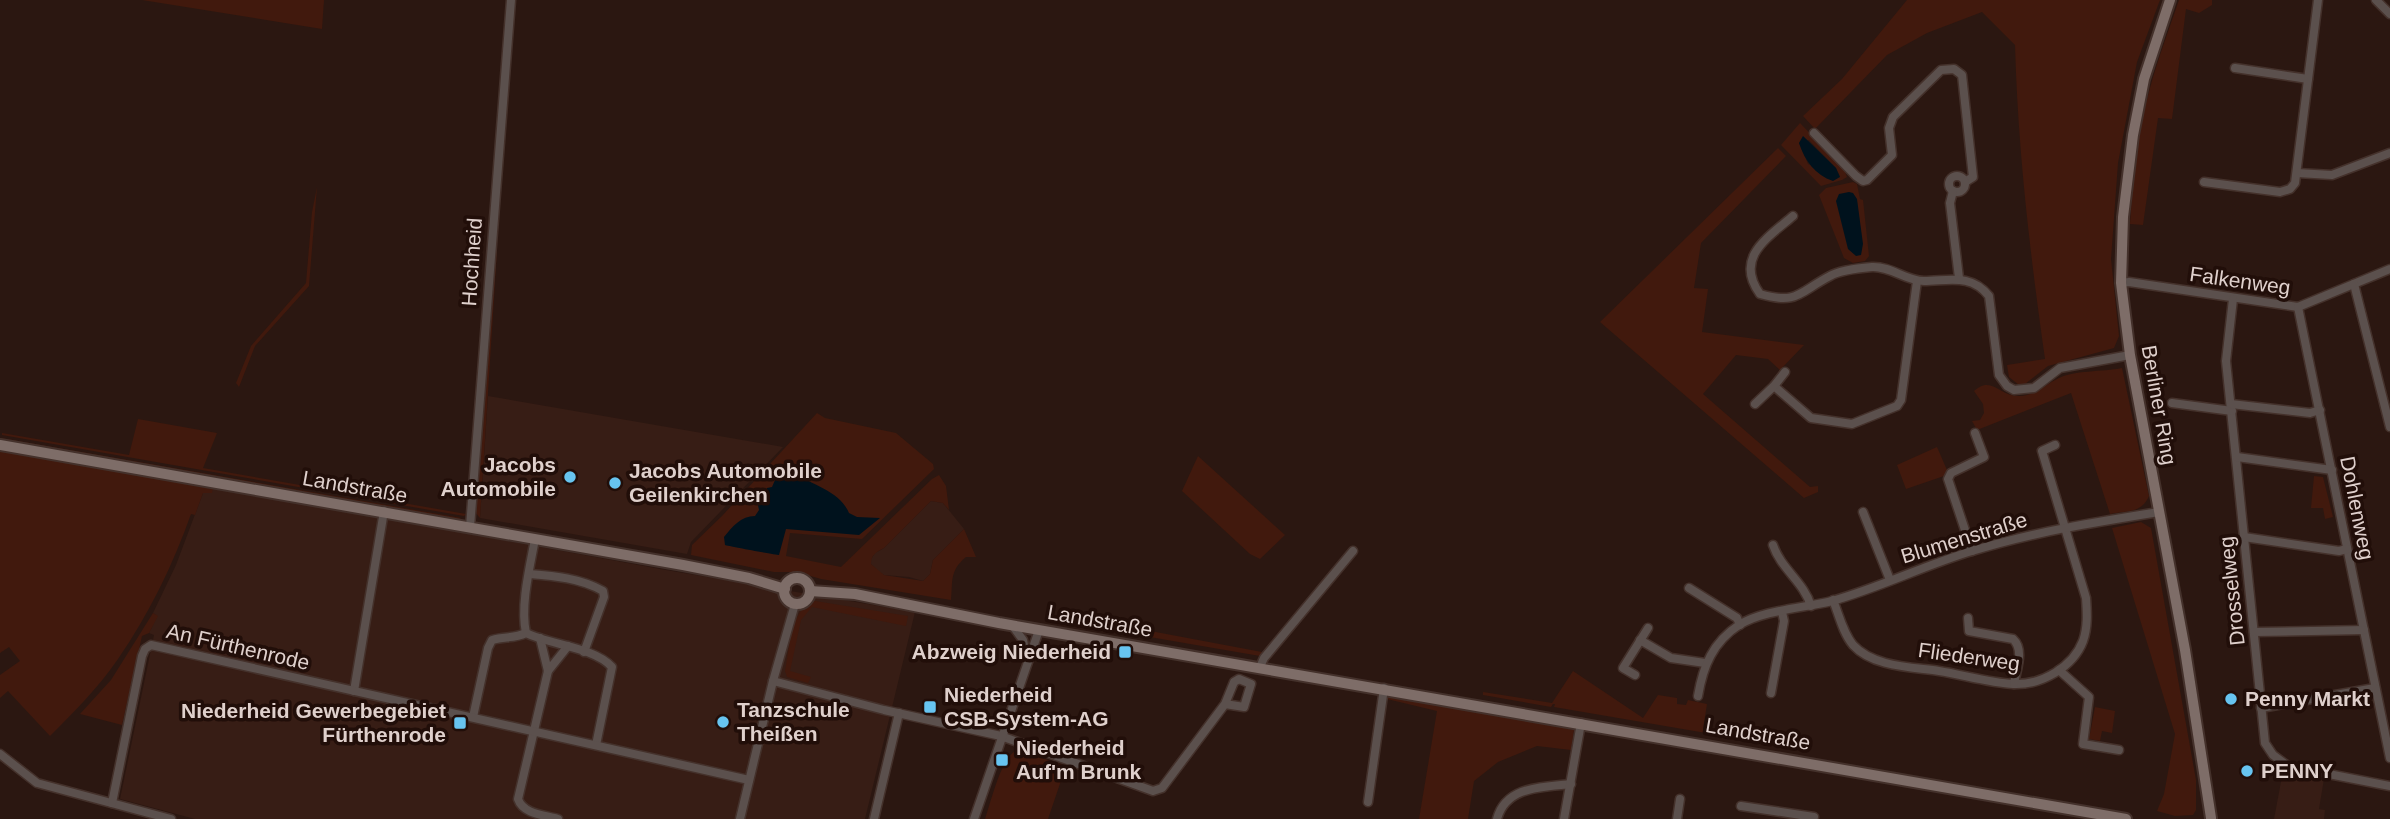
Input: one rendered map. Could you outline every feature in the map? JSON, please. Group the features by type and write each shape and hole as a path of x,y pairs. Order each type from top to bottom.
{"street":[{"name":"Hochheid","path":"470,527 511,0"},
{"name":"Berliner Ring","path":"2170,0 2144,79 2133,135 2123,217 2121,283 2130,355 2185,650 2210,818 2224,819"},
{"path":"2204,182 2286,192 2294,183 2318,0"},
{"path":"2376,0 2390,14"},
{"path":"2235,68 2308,79"},
{"path":"1814,133 1856,176 1863,181 1867,180 1892,155 1889,128 1894,117 1941,70 1954,69 1962,75 1973,177 1965,182 1962,190 1953,191 1950,203 1959,278"},
{"path":"2297,173 2332,175 2390,153"},
{"path":"1793,216 1765,241 1751,258 1751,278 1760,294 1796,298 1832,274 1873,267 1886,268 1917,281 1959,278 1986,291 1989,296 1999,375 2007,386 2014,390 2034,388 2060,368 2130,355"},
{"name":"Falkenweg","path":"2121,283 2298,307 2390,269"},
{"path":"1774,386 1811,418 1852,424 1897,406 1901,400 1917,281"},
{"path":"2354,284 2390,427"},
{"name":"Drosselweg","path":"2234,299 2226,361 2265,743 2281,763 2390,786"},
{"name":"Dohlenweg","path":"2298,307 2390,758"},
{"path":"1755,404 1785,372"},
{"path":"2172,403 2310,412 2320,410"},
{"path":"1972,551 1948,479 1951,473 1984,457 1975,433"},
{"name":"Landstraße","path":"0,445 749,578 785,589 790,581 799,578 807,583 810,592 855,594 1039,630 2126,819"},
{"name":"Fliederweg","path":"1833,600 1842,625 1854,646 1875,660 2014,684 2040,680 2059,670 2076,654 2083,642 2087,615 2086,598 2042,451 2055,445"},
{"path":"2236,457 2332,470"},
{"path":"354,691 384,512"},
{"path":"1863,512 1890,580"},
{"name":"Blumenstraße","path":"1698,696 1705,663 1725,636 1740,625 1833,600 1972,551 2066,527 2159,512"},
{"path":"2244,537 2339,551 2347,549"},
{"path":"526,633 529,574 535,539"},
{"path":"1773,545 1780,562 1808,595 1811,606"},
{"path":"1260,667 1264,658 1353,551"},
{"path":"529,574 569,579 603,591 604,597 584,652"},
{"path":"1689,588 1737,618 1740,625"},
{"path":"785,589 787,598 795,604"},
{"path":"795,604 803,602 810,592"},
{"path":"740,819 773,681 795,604"},
{"path":"1771,694 1784,621 1782,612"},
{"path":"1968,618 1969,631 2017,642 2020,652 2014,684"},
{"path":"1012,625 1023,640 1027,662"},
{"path":"1634,675 1623,668 1648,628"},
{"path":"974,819 1039,630"},
{"path":"2254,632 2364,630"},
{"path":"473,718 492,640 513,639 526,633 584,652 612,667 596,745"},
{"path":"540,638 548,671"},
{"path":"1640,640 1671,658 1705,663"},
{"name":"An Fürthenrode","path":"112,803 142,656 148,646 158,645 749,780"},
{"path":"558,819 529,811 518,799 548,671 568,646"},
{"path":"2059,670 2089,697 2083,744 2119,750"},
{"path":"773,681 1001,736 1157,791 1226,704"},
{"path":"1368,802 1384,688"},
{"path":"2261,708 2375,688"},
{"path":"874,819 900,713"},
{"path":"1564,819 1581,723"},
{"path":"0,754 37,783 171,819"},
{"path":"1497,819 1502,806 1513,795 1531,788 1570,784"},
{"path":"1677,819 1680,799"},
{"path":"1741,806 1770,815 1814,817"}],"shaded area":[{"path":"142,0 324,0 322,29"},
{"path":"1907,0 2160,0 2137,62 2118,163 2111,259 2119,336 2114,348 2048,366 2025,384 2019,385 2009,377 2007,365 2045,359 2025,202 2015,45 1982,12 1927,33 1887,55 1815,129 1803,116 1842,79"},
{"path":"2179,0 2212,0 2212,5 2199,13 2186,9 2172,119 2158,118 2143,225 2130,224 2142,122 2153,77"},
{"path":"1800,123 1844,169 1847,177 1821,186 1781,145","holes":["1809,140 1836,168 1840,177 1808,164 1799,143"]},
{"path":"1778,148 1786,156 1701,243 1694,288 1708,289 1702,332 1804,345 1780,370 1768,359 1736,355 1703,394 1810,487 1818,486 1818,492 1804,498 1600,322"},
{"path":"1853,182 1857,184 1860,199 1863,200 1869,256 1865,261 1853,263 1844,258 1819,195 1826,188"},
{"path":"317,187 309,286 255,346 239,387 236,383 251,346 306,283 312,212"},
{"path":"497,251 480,518 475,512 494,253"},
{"path":"2122,368 2149,496 2142,506 2133,510 2110,514 2071,393 1977,430 1972,421 1980,420 1984,413 1983,404 1974,391 1980,387 1991,386 2011,395 2023,396 2064,376"},
{"name":"Jacobs Automobile Geilenkirchen","path":"488,396 783,447 691,542 687,554 480,518"},
{"path":"817,413 825,418 896,433 933,464 934,469 862,539 790,533 786,556 841,567 939,475 946,486 949,510 943,503 931,501 884,548 874,554 871,564 884,575 923,581 930,574 933,560 964,529 976,557 966,557 957,567 953,577 951,600 821,579 797,572 774,572 691,555 692,545"},
{"path":"138,419 217,433 203,468 466,514 464,516 2,435 129,455"},
{"path":"1,438 461,518 457,520"},
{"path":"1937,447 1947,470 1944,476 1906,489 1897,465"},
{"path":"0,449 213,487 212,493 203,493 195,515 191,514 159,589 129,642 111,669 50,736 8,691 0,698 0,675 20,661 9,647 0,653"},
{"path":"1198,456 1285,535 1260,559 1250,554 1182,491"},
{"path":"2314,476 2323,477 2333,517 2325,519 2323,508 2311,508"},
{"path":"213,487 666,570 915,612 865,819 195,819 120,799 154,635 149,633 157,616 153,613 176,565 203,493"},
{"path":"931,501 943,503 964,529 933,560 930,574 923,581 879,572 871,564 875,553 884,548"},
{"path":"2141,522 2151,528 2196,780 2196,810 2193,815 2175,816 2157,811 2164,794 2175,734 2112,528"},
{"path":"815,601 908,616 906,626 812,607 801,620 790,671 811,677 808,683 787,677 785,671 792,630 800,612"},
{"path":"153,613 158,616 149,633 142,636 122,725 80,714 111,680"},
{"path":"1076,617 1262,652 1260,656 1138,635 1093,623 1060,621"},
{"path":"1573,671 1643,718 1658,695 1677,698 1677,704 1686,705 1688,700 1707,704 1703,729 1706,733 1554,707 1555,704 1551,707 1483,695 1483,692 1552,703"},
{"path":"1389,695 1553,722 1560,727 1574,730 1571,750 1537,746 1498,762 1474,781 1468,819 1419,819 1437,711 1387,699"},
{"path":"2095,707 2115,711 2112,733 2102,731 2100,741 2089,739"},
{"path":"1017,750 1066,766 1048,819 985,819 1001,770 1011,754"},
{"path":"2283,771 2324,779 2319,809 2325,810 2324,819 2274,819"}],"water":[{"path":"1803,136 1836,168 1840,177 1833,181 1812,166 1799,143"},
{"path":"1849,192 1857,199 1863,244 1861,255 1856,256 1848,249 1836,201 1839,194"},
{"path":"794,473 839,499 849,513 857,517 880,518 859,535 786,529 779,555 725,545 724,537 734,526 741,520 755,516 759,510 757,500 765,494 767,488 772,487 775,480 788,478"}],"place":[{"name":"Jacobs Automobile","path":"570,477"},
{"name":"Jacobs Automobile Geilenkirchen","path":"615,483"},
{"name":"Abzweig Niederheid","path":"1125,652"},
{"name":"Penny Markt","path":"2231,699"},
{"name":"Niederheid CSB-System-AG","path":"930,707"},
{"name":"Tanzschule Theißen","path":"723,722"},
{"name":"Niederheid Gewerbegebiet Fürthenrode","path":"460,723"},
{"name":"Niederheid Auf'm Brunk","path":"1002,760"},
{"name":"PENNY","path":"2247,771"}]}
